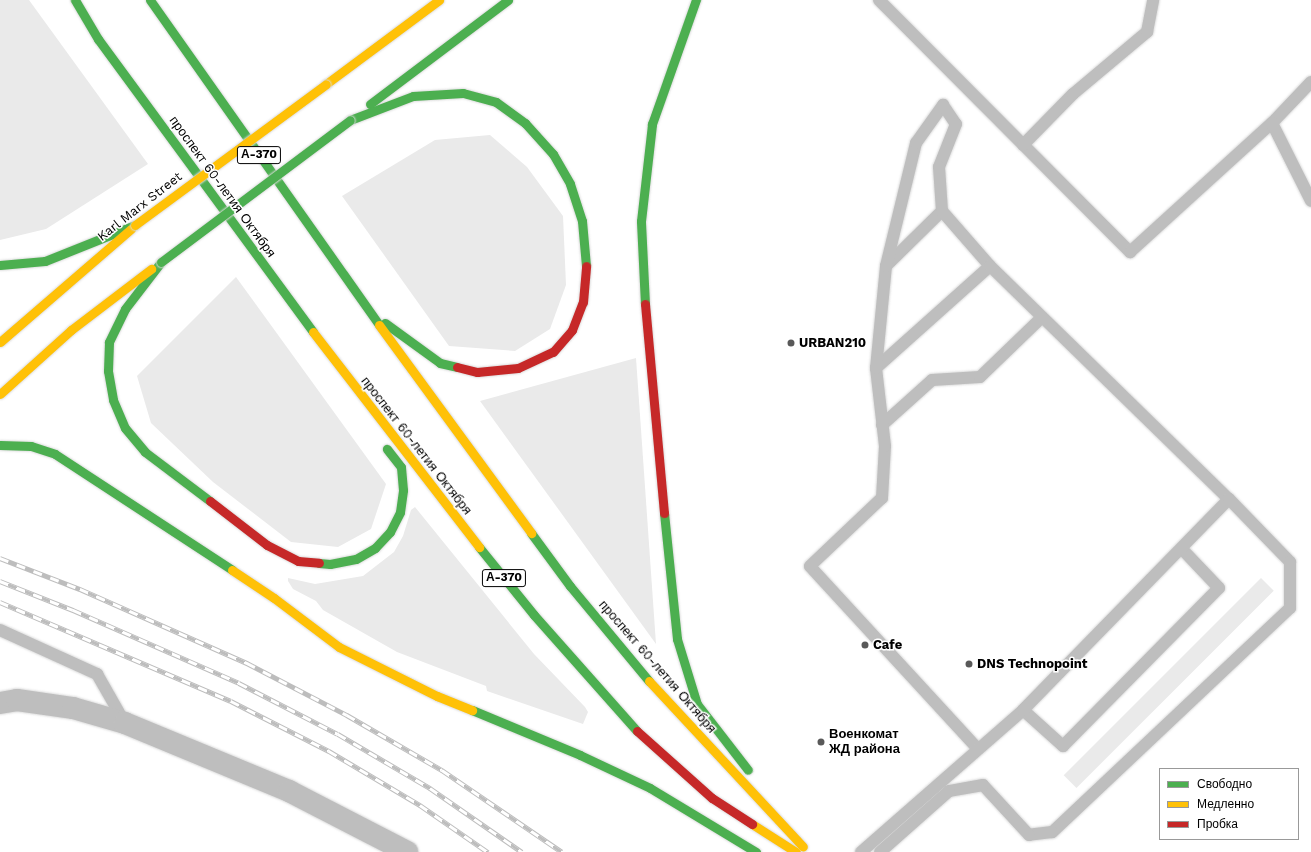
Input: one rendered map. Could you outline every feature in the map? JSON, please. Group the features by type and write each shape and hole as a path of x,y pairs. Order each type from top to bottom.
{"main road":[{"name":"проспект 60-летия Октября","path":"73,0 98,39 258,260 417,470 534,615 630,725 712,798 796,852"},
{"name":"проспект 60-летия Октября","path":"150,0 368,310 570,586 656,690 808,852"},
{"path":"407,24 429,0"},
{"name":"Karl Marx Street","path":"0,342 46,299 135,225 439,0"},
{"path":"0,394 71,330 508,0"},
{"path":"696,0 652,124 641,221 646,337 677,639 697,704 811,852"},
{"path":"350,120 413,96 463,93 496,102 525,123 553,154 570,184 582,220 585,254 582,302 572,330 553,352 518,368 477,372 440,363 368,310"},
{"path":"0,265 45,261 135,225"},
{"path":"258,260 364,414"},
{"path":"161,262 125,309 109,342 108,371 113,400 125,428 145,452 267,545 298,561 330,564 356,559 375,548 390,532 400,512 403,490 400,467 381,440"},
{"path":"0,445 31,446 55,454 274,598 339,647 437,696 580,755 650,788 756,852"}],"street":[{"path":"0,703 17,700 73,708 125,723 289,791 407,852"}],"lane":[{"path":"879,0 1130,252 1272,123 1311,82"},
{"path":"1023,145 1073,94 1147,32 1153,0"},
{"path":"880,852 949,791 983,785 1029,835 1052,832 1290,608 1290,562 1229,499 1041,318 990,266 942,211 939,167 956,124 943,105 916,143 886,266 876,368 885,446 882,498 810,566 978,749"},
{"path":"1272,123 1311,201"},
{"path":"886,266 942,211"},
{"path":"876,368 990,266"},
{"path":"882,425 932,380 980,377 1041,318"},
{"path":"860,852 1023,710 1182,549 1229,499"},
{"path":"1023,710 1063,746 1220,588 1182,549"},
{"path":"0,630 97,674 125,723"}],"shaded area":[{"path":"0,0 29,0 148,164 46,229 0,240"},
{"path":"490,135 527,167 563,216 566,285 550,329 515,351 449,346 342,196 435,140"},
{"path":"236,277 386,484 371,529 338,547 291,542 213,482 151,423 137,376"},
{"path":"636,358 656,644 480,401"},
{"path":"415,507 534,654 585,707 588,712 583,724 487,691 486,686 397,652 323,610 316,601 293,589 288,581 288,578 315,584 363,576 394,552 403,536 411,510"},
{"path":"1261,578 1274,591 1076,788 1064,775"}],"railway":[{"path":"0,558 80,589 247,663 347,715 442,770 562,852"},
{"path":"0,581 73,610 239,683 338,734 430,788 522,852"},
{"path":"0,602 231,701 329,751 420,805 488,852"}],"traffic: fast":[{"path":"75,0 98,39 313,332"},
{"path":"150,0 379,325"},
{"path":"370,104 508,0"},
{"path":"645,304 641,221 652,124 696,0"},
{"path":"350,120 413,96 463,93 496,102 525,123 553,154 570,184 582,221 586,266"},
{"path":"161,262 350,120"},
{"path":"0,265 45,261 135,225"},
{"path":"161,262 125,309 109,342 108,371 113,400 125,428 145,452 210,501"},
{"path":"385,323 440,363 457,367"},
{"path":"0,445 31,446 55,454 232,570"},
{"path":"319,563 330,564 356,559 375,548 390,532 400,512 403,490 401,467 387,449"},
{"path":"664,513 677,639 697,704 748,770"},
{"path":"531,533 570,586 649,681"},
{"path":"479,547 534,615 637,731"},
{"path":"472,710 580,755 650,788 756,852"}],"traffic: slow":[{"path":"326,84 439,0"},
{"path":"135,225 326,84"},
{"path":"0,342 131,229"},
{"path":"0,394 71,330 151,269"},
{"path":"379,325 531,533"},
{"path":"313,332 479,547"},
{"path":"232,570 274,598 339,647 437,696 472,710"},
{"path":"649,681 803,847"},
{"path":"752,824 796,852"}],"traffic: jam":[{"path":"457,367 477,372 518,368 553,352 572,330 583,302 586,266"},
{"path":"645,304 664,513"},
{"path":"210,501 267,545 298,561 319,563"},
{"path":"637,731 712,798 752,824"}],"place":[{"name":"URBAN210","path":"791,343"},
{"name":"Cafe","path":"865,645"},
{"name":"DNS Technopoint","path":"969,664"},
{"name":"Военкомат ЖД района","path":"821,742"}]}
